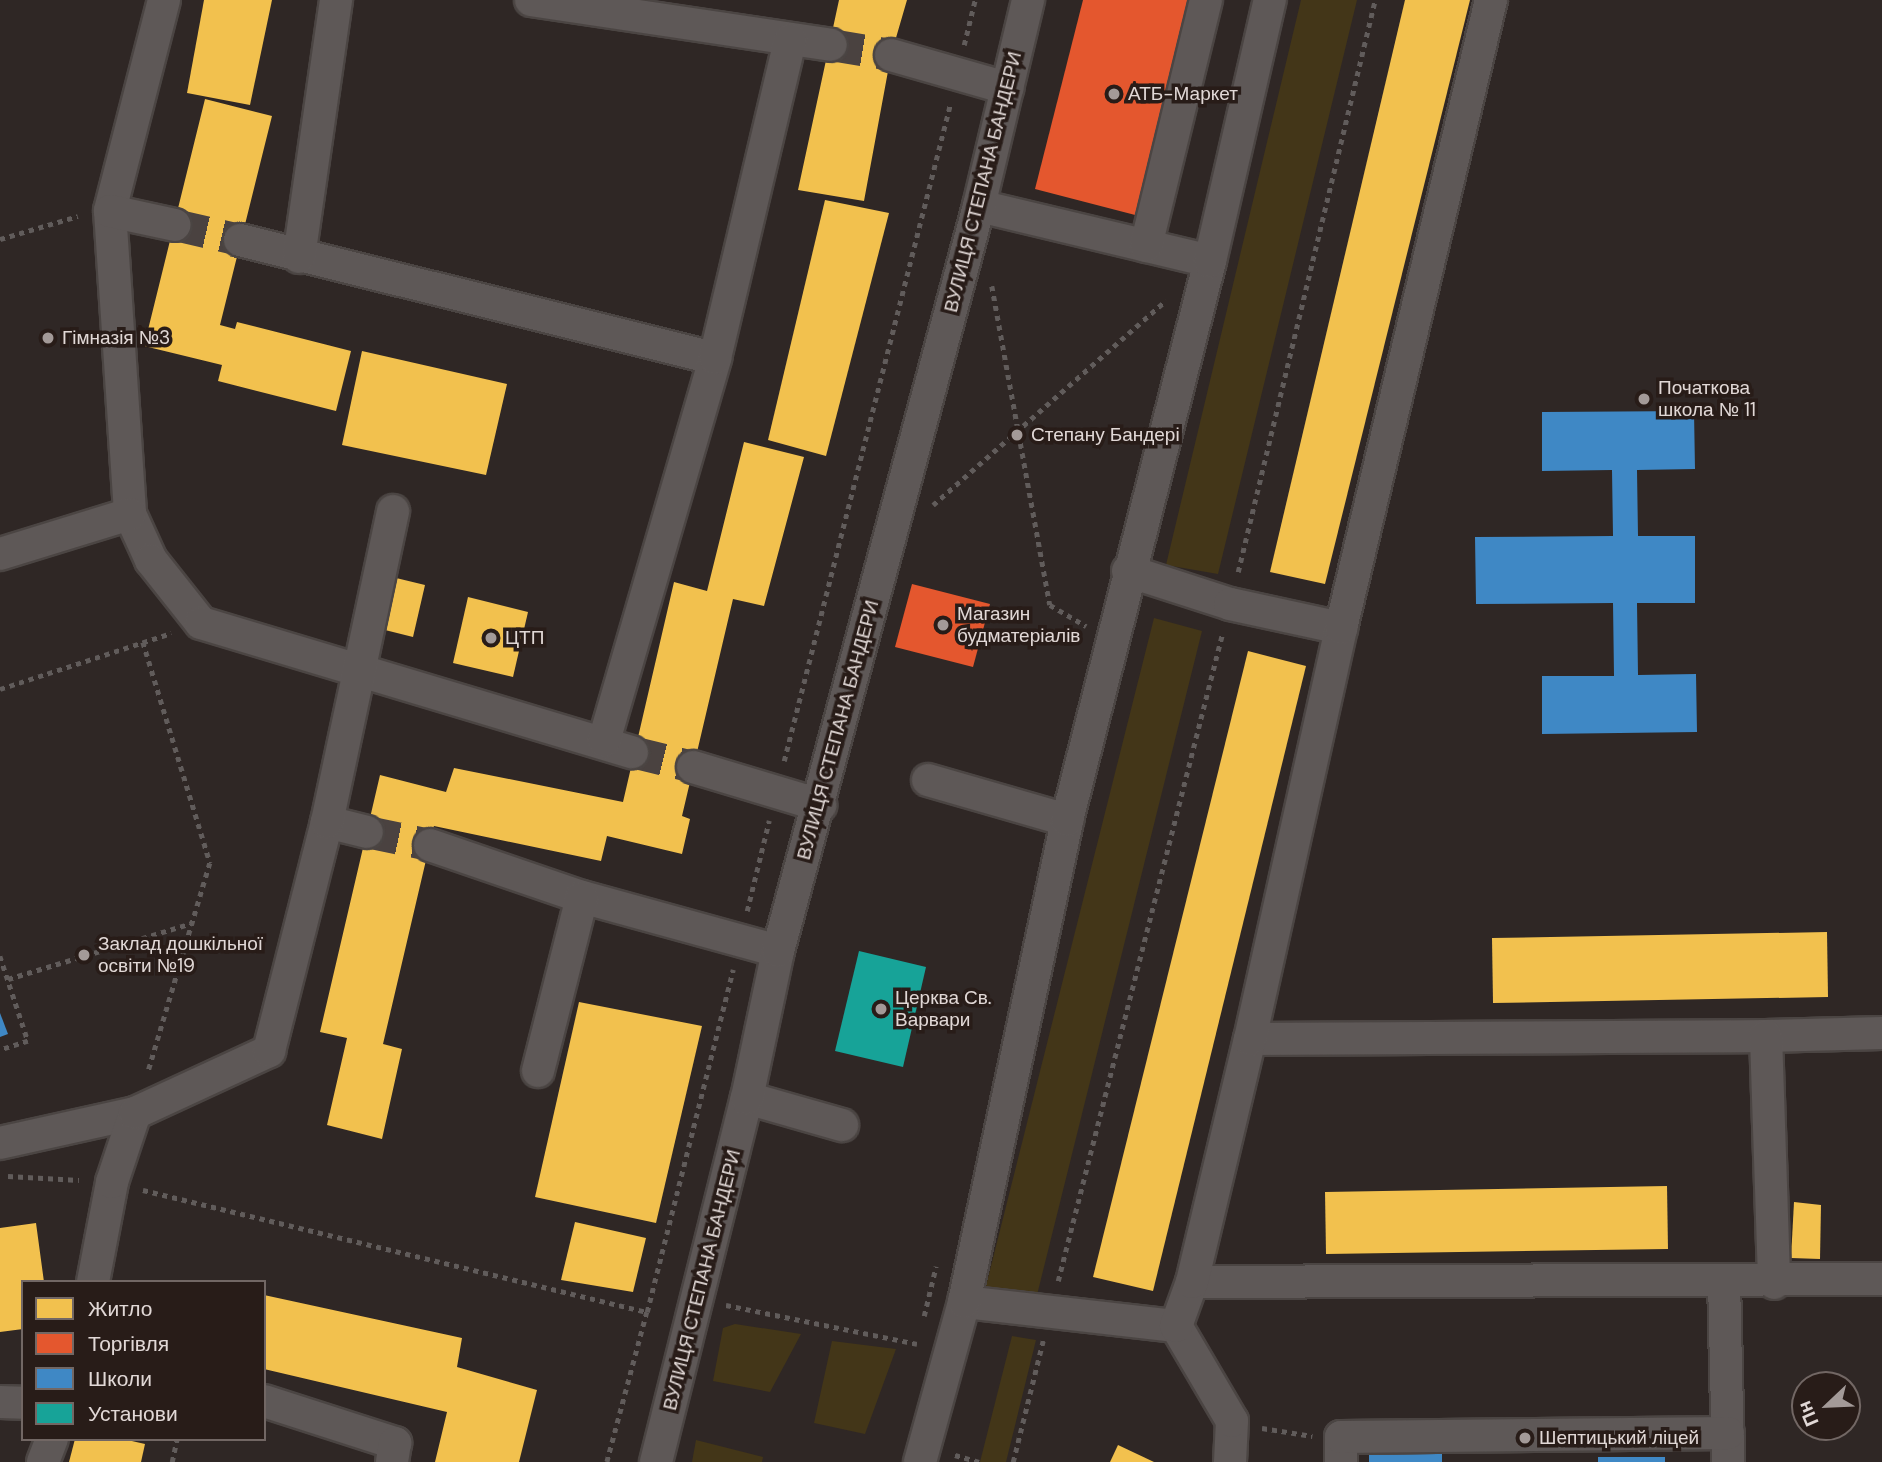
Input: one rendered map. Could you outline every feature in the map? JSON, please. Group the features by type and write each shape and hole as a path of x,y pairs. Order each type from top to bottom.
{"street":[{"path":"164,0 110,211 130,514 151,560 201,623 618,746 715,358 790,40"},
{"path":"299,257 336,0"},
{"path":"531,0 831,45"},
{"name":"ВУЛИЦЯ СТЕПАНА БАНДЕРИ","path":"656,1462 747,1098 778,951 820,804 979,206 1028,0"},
{"path":"1146,246 1206,0"},
{"path":"920,1462 964,1302 1066,820 1210,261 1270,0"},
{"path":"1176,1326 1192,1282 1250,1039 1341,628 1491,0"},
{"path":"891,55 1007,88"},
{"path":"979,206 1210,261"},
{"path":"110,211 175,225"},
{"path":"240,240 299,257 715,358"},
{"path":"0,1143 135,1113 269,1051 327,822 393,511"},
{"path":"0,554 130,514"},
{"path":"1128,571 1230,604 1341,628"},
{"path":"693,767 820,804"},
{"path":"928,780 1066,820"},
{"path":"327,822 367,832"},
{"path":"430,845 582,897 778,951"},
{"path":"538,1071 582,897"},
{"path":"1250,1039 1882,1033"},
{"path":"1766,1036 1774,1283"},
{"path":"747,1098 842,1125"},
{"path":"93,1280 112,1182 135,1113"},
{"path":"1192,1282 1724,1280 1774,1283 1882,1279"},
{"path":"1341,1449 1728,1447 1724,1280"},
{"path":"964,1302 1049,1315 1176,1326"},
{"path":"1176,1326 1232,1421 1230,1462"},
{"path":"0,1402 21,1404"},
{"path":"266,1402 395,1443 392,1462"},
{"path":"43,1462 51,1441"}],"path":[{"path":"607,1462 647,1312 975,0"},
{"path":"1013,1462 1230,604 1375,0"},
{"path":"0,239 57,220 110,211"},
{"path":"990,273 1017,435 1050,605 1112,641"},
{"path":"927,510 1017,435 1169,298"},
{"path":"0,689 201,623"},
{"path":"135,1113 210,863 143,642"},
{"path":"8,979 192,923"},
{"path":"0,956 28,1041 0,1050"},
{"path":"0,1175 112,1182 647,1312"},
{"path":"697,1299 917,1344"},
{"path":"1232,1421 1341,1449"},
{"path":"172,1462 177,1441"},
{"path":"953,1462 958,1442"},
{"path":"955,1455 979,1462"}],"shaded area":[{"path":"1301,0 1357,0 1218,574 1166,565"},
{"path":"1154,618 1202,631 1036,1299 985,1290"},
{"path":"735,1324 801,1334 770,1392 713,1381 723,1328"},
{"path":"1012,1336 1036,1340 1006,1462 980,1462"},
{"path":"832,1341 896,1349 865,1434 814,1423"},
{"path":"696,1440 763,1457 762,1462 692,1462"}],"building: Житло":[{"path":"204,0 272,0 250,105 187,93"},
{"path":"839,0 907,0 891,55 864,201 798,190"},
{"path":"1405,0 1470,0 1325,584 1270,572"},
{"path":"205,99 272,116 220,325 235,329 237,322 351,351 336,411 218,381 222,365 144,346"},
{"path":"825,200 889,213 826,456 768,440"},
{"path":"362,351 507,384 486,475 342,445"},
{"path":"744,442 804,457 764,606 733,599 682,816 690,819 682,854 607,836 601,861 434,826 383,1044 402,1049 382,1139 327,1125 347,1038 320,1032 380,775 446,792 454,768 623,802 674,582 707,591"},
{"path":"392,577 425,585 413,637 381,629"},
{"name":"ЦТП","path":"468,597 528,612 513,677 453,663"},
{"path":"1248,651 1306,666 1153,1291 1093,1277"},
{"path":"1827,932 1828,997 1493,1003 1492,938"},
{"path":"579,1002 702,1026 656,1223 535,1197"},
{"path":"1667,1186 1668,1249 1326,1254 1325,1192"},
{"path":"1794,1202 1821,1205 1820,1259 1791,1258"},
{"path":"575,1222 646,1238 633,1292 561,1280"},
{"path":"36,1223 44,1280 21,1280 21,1329 0,1332 0,1228"},
{"path":"266,1295 462,1338 457,1367 537,1390 519,1462 435,1462 447,1412 266,1369"},
{"path":"74,1441 132,1441 145,1444 141,1462 69,1462"},
{"path":"1118,1445 1154,1462 1110,1462"}],"building: Торгівля":[{"name":"АТБ-Маркет","path":"1083,0 1194,0 1139,216 1035,189"},
{"name":"Магазин будматеріалів","path":"912,584 990,604 973,667 895,647"}],"building: Школи":[{"path":"1694,411 1695,469 1637,470 1638,536 1695,536 1695,603 1637,603 1638,675 1696,674 1697,732 1542,734 1542,676 1614,676 1613,603 1476,604 1475,537 1613,536 1612,470 1542,471 1542,412"},
{"path":"0,1013 8,1034 0,1037"},
{"path":"1369,1453 1442,1453 1442,1462 1369,1462"},
{"path":"1598,1457 1665,1457 1665,1462 1598,1462"}],"building: Установи":[{"name":"Церква Св. Варвари","path":"859,951 926,967 903,1067 835,1051"}],"tunnel":[{"path":"831,45 891,55"},
{"path":"175,225 240,240"},
{"path":"632,752 693,767"},
{"path":"367,832 430,845"}],"place":[{"name":"АТБ-Маркет","path":"1114,94"},
{"name":"Гімназія №3","path":"48,338"},
{"name":"Початкова школа № 11","path":"1644,399"},
{"name":"Степану Бандері","path":"1017,435"},
{"name":"Магазин будматеріалів","path":"943,625"},
{"name":"ЦТП","path":"491,638"},
{"name":"Заклад дошкільної освіти №19","path":"84,955"},
{"name":"Церква Св. Варвари","path":"881,1009"},
{"name":"Шептицький ліцей","path":"1525,1438"}]}
